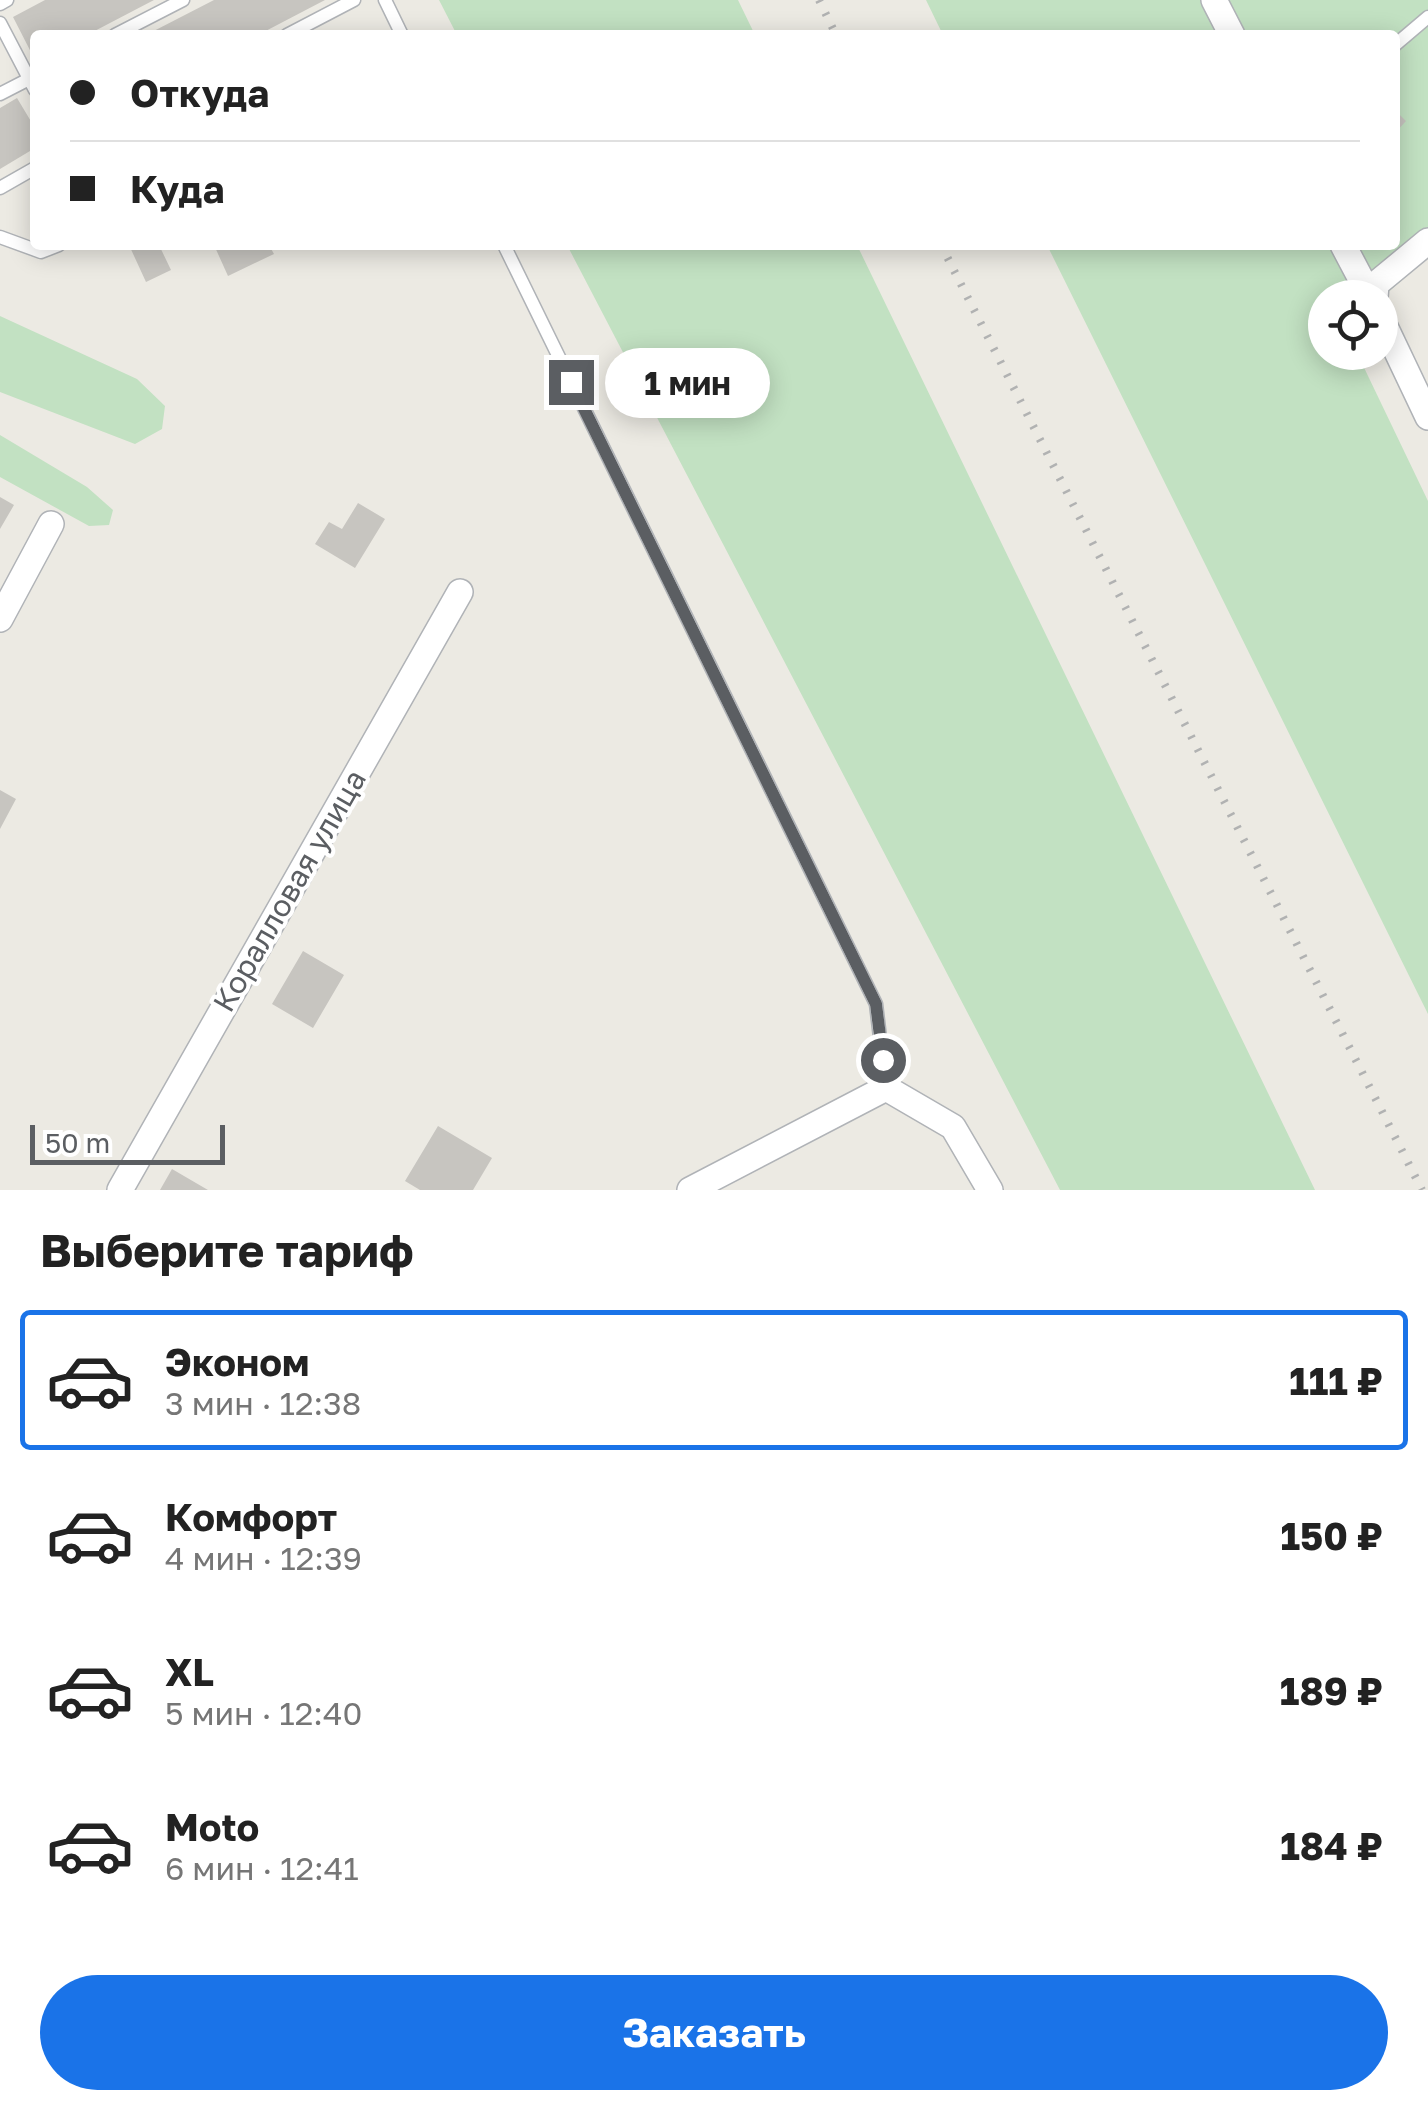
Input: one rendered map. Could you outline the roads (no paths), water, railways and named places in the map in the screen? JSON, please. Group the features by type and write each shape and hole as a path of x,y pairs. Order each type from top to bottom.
{"street":[{"path":"1214,0 1229,30"},
{"path":"1381,280 1428,241"},
{"path":"1346,250 1363,280"},
{"path":"1398,354 1428,418"},
{"path":"0,618 51,524"},
{"name":"Коралловая улица","path":"120,1190 460,592"},
{"path":"690,1190 886,1088 953,1127 990,1190"}],"lane":[{"path":"0,4 7,0"},
{"path":"125,30 183,0"},
{"path":"297,30 354,0"},
{"path":"384,0 399,30"},
{"path":"1400,42 1428,17"},
{"path":"0,24 30,77"},
{"path":"0,94 30,83"},
{"path":"0,188 30,171"},
{"path":"0,237 30,248"},
{"path":"506,250 876,1004 886,1088"}],"railway":[{"path":"819,0 834,30"},
{"path":"944,250 1422,1190"}]}
